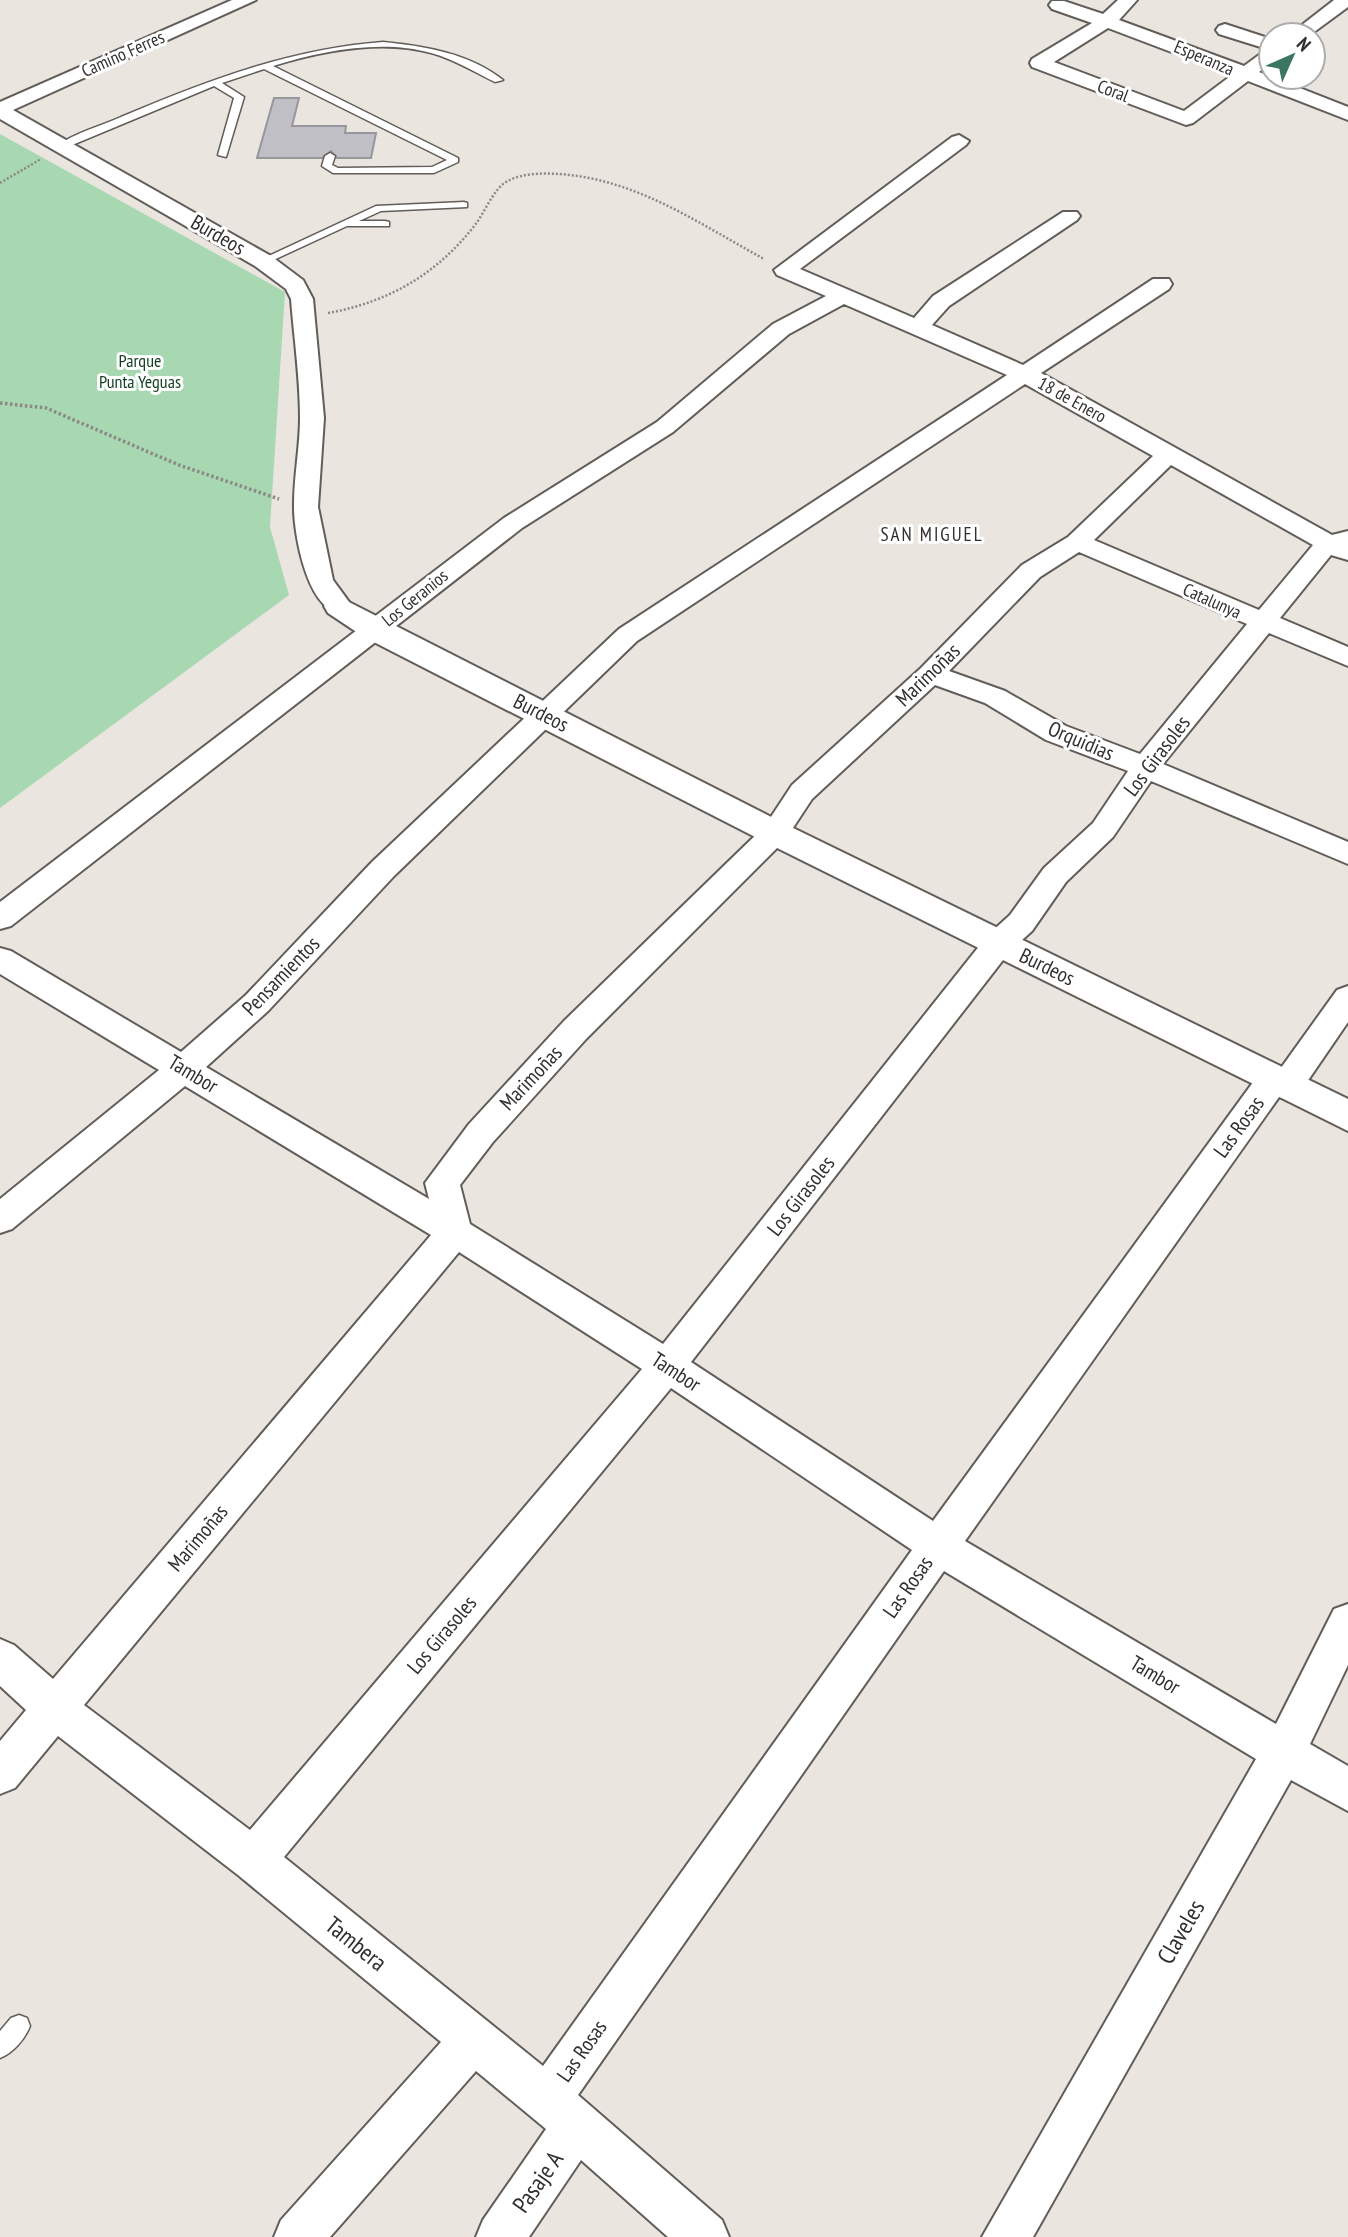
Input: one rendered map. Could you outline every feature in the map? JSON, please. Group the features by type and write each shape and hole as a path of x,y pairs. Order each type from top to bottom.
{"street":[{"name":"Camino Ferres","path":"0,110 247,0"},
{"path":"1106,22 1128,0"},
{"path":"1317,21 1346,0"},
{"name":"Esperanza","path":"1058,5 1169,43 1242,75 1348,114"},
{"name":"Coral","path":"1106,22 1040,63 1186,119 1242,75"},
{"path":"1225,30 1257,41"},
{"path":"1242,75 1257,64"},
{"name":"Burdeos","path":"0,110 263,261 295,285 302,299 312,418 306,507 320,581 338,606 375,630 775,832 1348,1116"},
{"path":"785,270 959,141"},
{"path":"916,328 941,301 1070,216"},
{"name":"18 de Enero","path":"785,270 1025,374 1341,546"},
{"name":"Pensamientos","path":"0,1219 184,1068 295,965 383,869 628,635 1161,284"},
{"name":"Los Geranios","path":"0,918 513,523 665,427 781,329 842,296"},
{"name":"Marimoñas","path":"0,1773 455,1232 442,1184 481,1133 575,1030 775,832 802,792 932,674 1031,571 1077,542 1169,454"},
{"name":"Catalunya","path":"1077,542 1348,657"},
{"name":"Los Girasoles","path":"253,1860 667,1366 999,943 1021,923 1055,875 1103,830 1145,767 1263,623 1341,546"},
{"name":"Orquidias","path":"932,674 995,696 1056,733 1145,767 1348,854"},
{"name":"Tambor","path":"0,959 455,1232 667,1366 937,1546 1348,1790"},
{"name":"Las Rosas","path":"562,2113 937,1546 1280,1082 1348,998"},
{"name":"Claveles","path":"1006,2237 1284,1751 1348,1623"},
{"name":"Tambera","path":"0,1659 55,1708 253,1860 473,2040 705,2237"},
{"path":"298,2237 473,2040"},
{"name":"Pasaje A","path":"500,2237 562,2113"}],"lane":[{"path":"62,146 265,66 304,53 341,47 403,45 443,54 498,80"},
{"path":"265,66 455,160 434,170 336,172 327,166 330,156"},
{"path":"217,84 239,97 223,155"},
{"path":"263,261 385,206 464,205"},
{"path":"343,224 385,224"},
{"path":"0,2047 19,2026"}],"path":[{"path":"0,183 62,146"},
{"path":"303,316 376,305 397,294 452,251 475,226 504,183 531,175 587,176 630,187 785,270"},
{"path":"0,403 46,408 179,465 306,507"}],"green space":[{"name":"Parque Punta Yeguas","path":"0,134 285,292 270,527 289,595 0,808"}],"building":[{"path":"274,98 299,98 292,126 346,126 345,133 376,133 371,158 337,158 331,151 322,158 257,158"}],"district":[{"name":"SAN MIGUEL","path":"932,534"}]}
